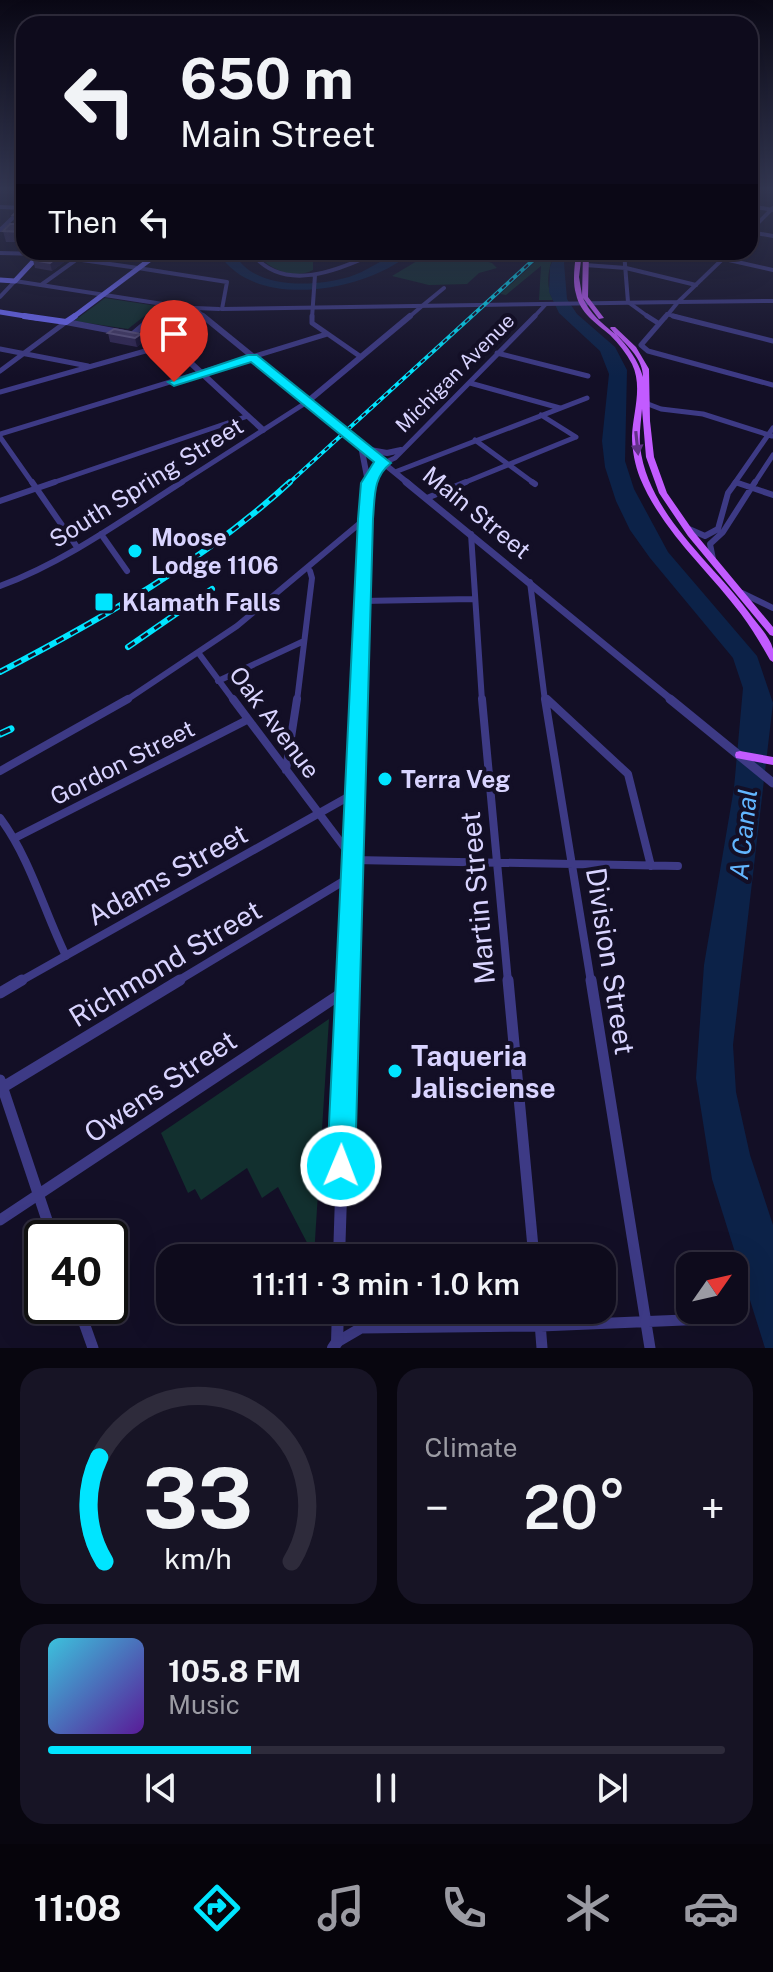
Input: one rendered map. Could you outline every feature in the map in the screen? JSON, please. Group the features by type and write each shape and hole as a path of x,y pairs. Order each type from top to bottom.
{"main road":[{"path":"0,280 15,281 34,260"},
{"path":"0,312 66,322 149,260"},
{"path":"578,260 575,290 580,304 627,352 640,378 635,434 646,484 672,526 751,622 773,658"},
{"path":"580,304 585,260"},
{"path":"580,304 634,348 646,369 650,457 663,493 688,529 773,633"},
{"path":"740,755 773,761"}],"street":[{"path":"41,285 75,260"},
{"path":"83,260 227,282 220,309"},
{"path":"257,260 261,266 275,272 314,278 342,270 361,260"},
{"path":"625,260 628,302"},
{"path":"722,260 678,302 641,345 773,385"},
{"path":"728,260 773,270"},
{"path":"585,265 626,268 696,285"},
{"path":"314,278 312,323 361,357"},
{"path":"0,297 15,281 194,308 220,309 773,302"},
{"path":"307,402 444,288"},
{"path":"628,302 658,323"},
{"path":"133,334 167,304"},
{"name":"Michigan Avenue","path":"384,463 395,458 497,353 550,304"},
{"name":"Main Street","path":"194,308 772,781"},
{"path":"212,323 209,314 220,309"},
{"path":"667,314 773,341"},
{"path":"0,371 66,322 133,334 170,344 263,430"},
{"path":"77,547 0,435 327,334"},
{"path":"0,392 170,344"},
{"path":"0,349 91,366"},
{"path":"497,353 588,376"},
{"path":"470,383 560,408"},
{"path":"395,472 587,398"},
{"path":"646,400 648,404 661,409 703,414 771,435"},
{"name":"South Spring Street","path":"0,586 22,578 101,534 307,402"},
{"path":"427,498 576,437 541,415"},
{"path":"0,501 248,416"},
{"path":"688,529 705,536 718,529 728,493 738,483 773,428"},
{"path":"475,440 535,484"},
{"path":"339,1244 345,991 354,860 368,483 364,451 358,441"},
{"path":"369,450 387,453 401,450"},
{"path":"713,559 710,544 723,532 773,455"},
{"path":"368,483 377,465 384,463"},
{"path":"368,483 383,472 403,479"},
{"path":"738,483 773,495"},
{"path":"0,771 110,711 200,655 310,571 365,519"},
{"path":"101,534 127,571"},
{"name":"Martin Street","path":"471,534 473,599 533,1244"},
{"path":"286,770 312,578 310,571"},
{"name":"Division Street","path":"530,582 536,642 650,1348"},
{"path":"742,593 770,606"},
{"path":"362,601 473,599"},
{"path":"218,681 304,641"},
{"name":"Oak Avenue","path":"200,655 354,860"},
{"path":"547,699 628,774 651,866"},
{"name":"Gordon Street","path":"15,838 247,720"},
{"name":"Adams Street","path":"0,993 355,793"},
{"path":"0,818 15,838 46,916 66,956"},
{"path":"354,860 678,866"},
{"name":"Richmond Street","path":"1,1085 352,876"},
{"name":"Owens Street","path":"0,1220 345,991"},
{"path":"1,1085 46,1220"},
{"path":"339,1346 361,1328 541,1326 676,1320"},
{"path":"84,1324 93,1348"},
{"path":"338,1324 339,1346"},
{"path":"541,1326 542,1348"}],"green space":[{"path":"263,260 313,260 313,270 289,273"},
{"path":"419,260 482,260 497,268 479,273 467,284 429,285 392,276"},
{"path":"537,260 552,260 548,276 553,300 539,300 541,266 506,295 500,294"},
{"path":"105,298 157,306 128,329 74,321"},
{"path":"329,1019 315,1244 308,1244 278,1187 262,1198 247,1168 201,1200 195,1189 188,1193 161,1133"}],"water":[{"path":"225,260 239,260 254,273 269,279 319,283 349,277 384,260 401,260 368,277 311,290 283,289 257,283 235,271"},
{"name":"A Canal","path":"553,260 566,260 567,299 577,314 615,347 627,370 625,461 634,489 668,552 757,656 773,703 733,1045 736,1092 750,1155 773,1225 773,1348 765,1348 748,1294 748,1252 735,1252 712,1179 696,1078 704,965 734,788 743,688 733,658 630,530 605,467 602,441 609,374 600,351 559,313 549,292"}],"building":[{"path":"174,302 187,304 191,308 182,314 198,328 187,331 171,318 177,313 165,311"},
{"path":"114,329 141,334 135,338 108,333"}],"railway":[{"path":"288,484 533,260"},
{"path":"0,672 77,631 188,563 290,482"},
{"path":"128,647 212,589"},
{"path":"0,734 11,729"}],"place":[{"name":"Moose Lodge 1106","path":"135,551"},
{"name":"Klamath Falls","path":"104,602"},
{"name":"Terra Veg","path":"385,779"},
{"name":"Taqueria Jalisciense","path":"395,1071"}],"route":[{"path":"174,382 252,357 384,463 377,465 368,483 365,519 354,860 345,991 341,1166"}]}
